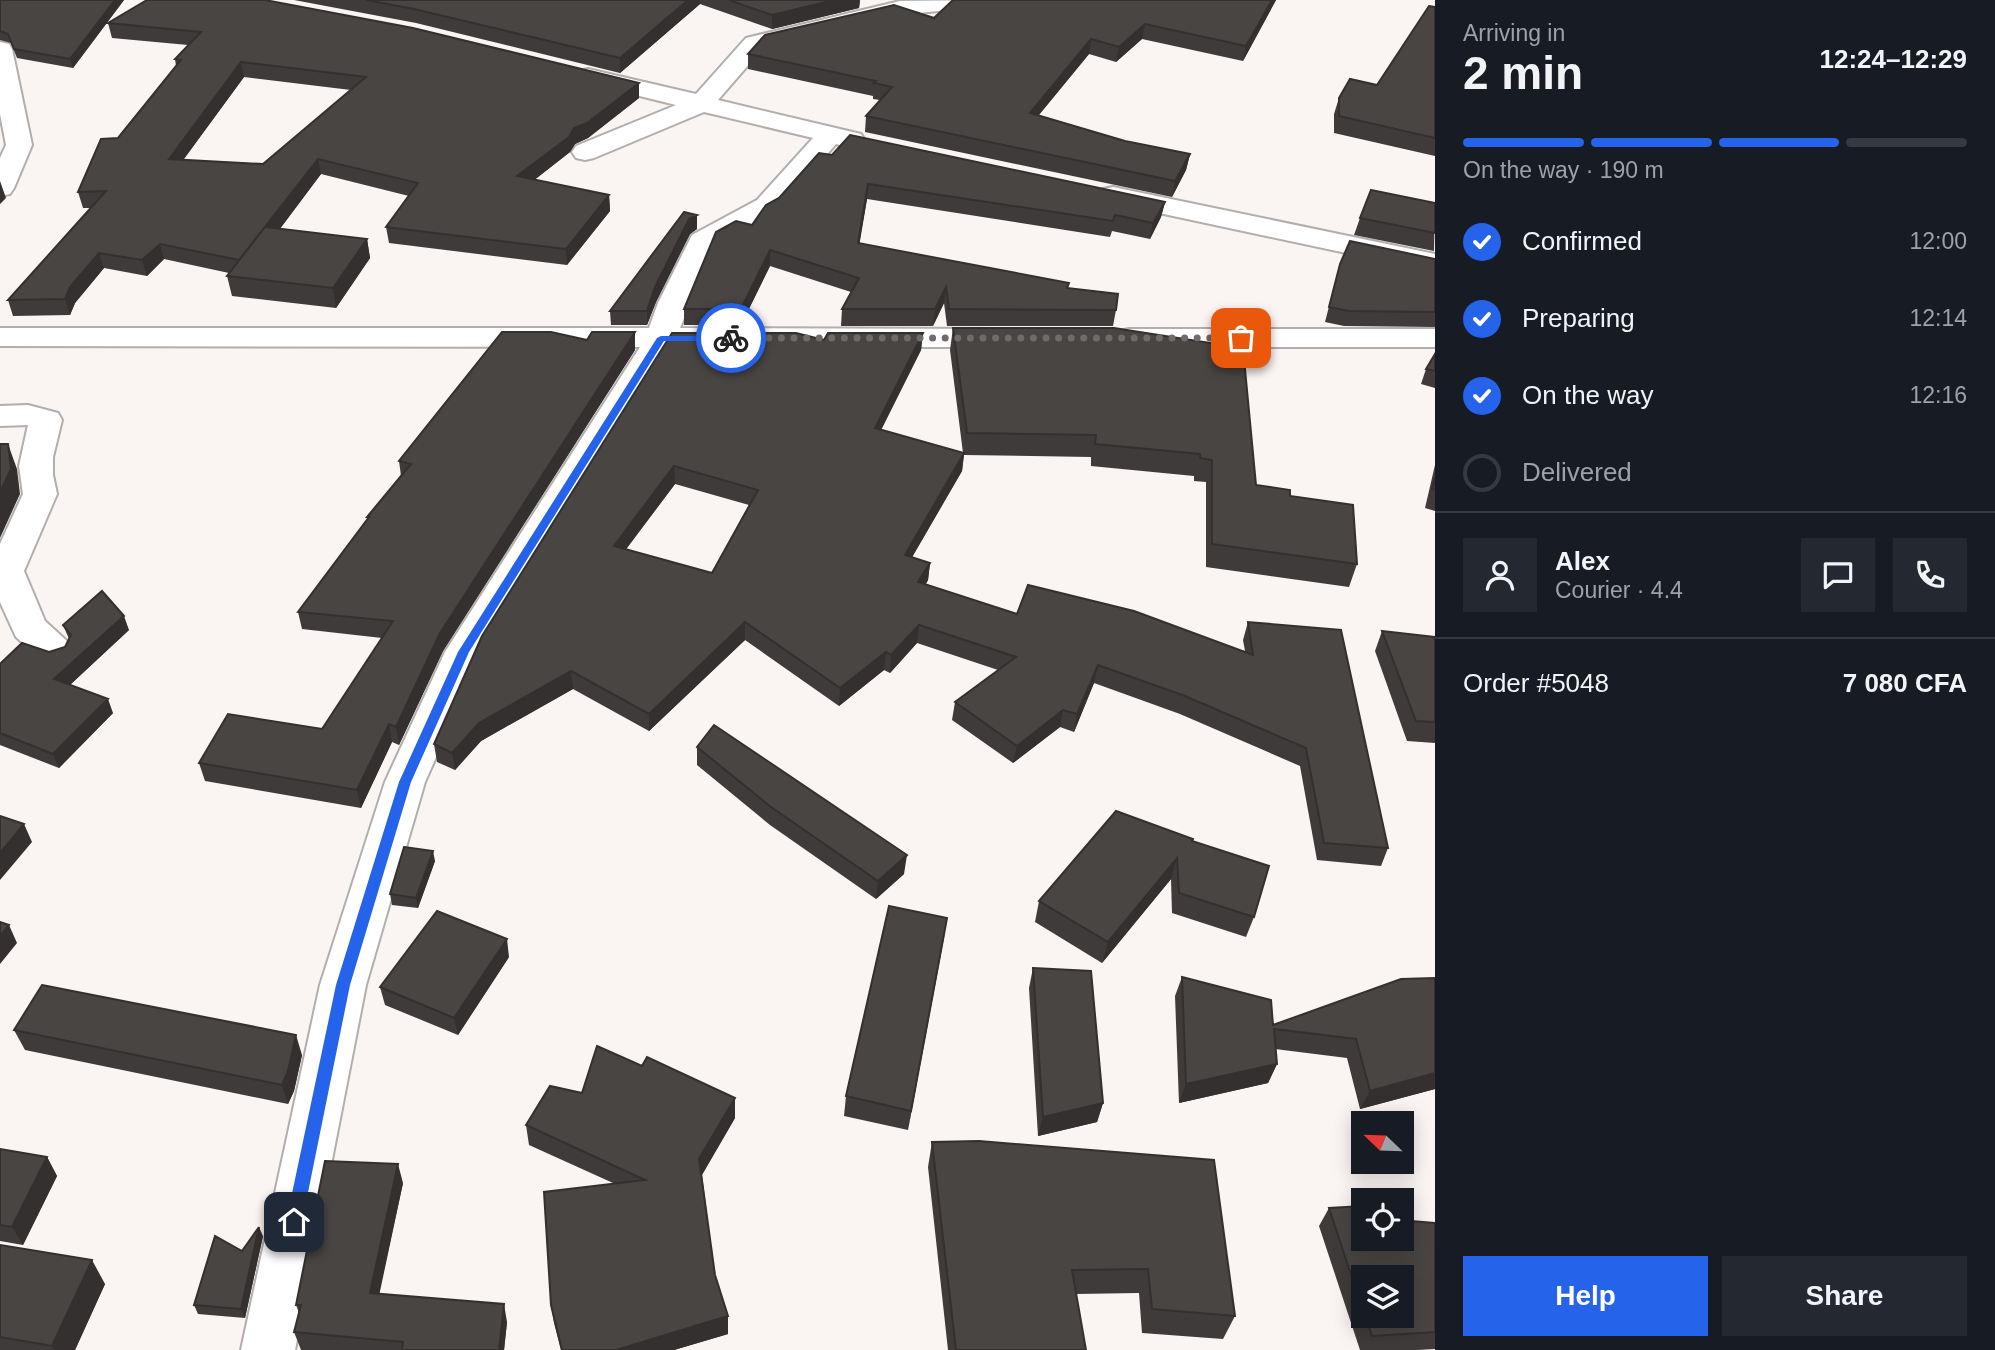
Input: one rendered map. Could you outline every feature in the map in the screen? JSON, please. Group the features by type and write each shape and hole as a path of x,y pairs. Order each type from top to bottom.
{"street":[{"path":"585,152 701,104 755,43 900,8 976,0"},
{"path":"0,49 19,145 0,188"},
{"path":"558,69 881,147"},
{"path":"268,1350 343,985 405,782 464,652 661,338 673,303 702,241 767,206 831,135"},
{"path":"1082,189 1435,262"},
{"path":"0,337 1034,338"},
{"path":"1103,338 1435,338"},
{"path":"0,416 28,415 46,420 37,447 34,475 40,494 6,571 29,628 55,651"}],"building":[{"path":"0,0 115,0 70,59 14,49 8,34 0,31"},
{"path":"147,0 265,0 413,28 639,83 587,123 574,128 569,137 517,176 609,195 566,249 386,227 418,183 318,159 239,260 160,244 142,260 99,253 70,287 65,299 8,300 106,191 78,192 101,139 118,138 181,60 175,59 201,32 108,23","holes":["241,62 366,77 263,164 169,159"]},
{"path":"366,0 688,0 620,58"},
{"path":"729,0 834,0 772,15"},
{"path":"953,0 1272,0 1246,46 1145,24 1119,47 1091,39 1030,113 1125,141 1190,154 1175,181 866,116 892,87 874,83 876,81 748,54 765,35 894,5 934,18"},
{"path":"1429,6 1435,7 1435,138 1339,116 1339,98 1350,79 1377,85"},
{"path":"850,135 1165,202 1153,223 1115,215 1113,221 868,184 858,243 1069,283 1067,288 1118,294 1116,310 949,309 946,287 935,309 842,309 859,278 770,250 741,309 684,309 716,232 736,221 752,225 766,205 779,198 819,153 832,155"},
{"path":"1371,190 1435,203 1435,233 1360,218"},
{"path":"684,212 697,215 689,219 655,287 647,311 610,311"},
{"path":"265,227 367,239 333,288 227,276"},
{"path":"1350,241 1435,259 1435,312 1349,311 1329,307 1340,264"},
{"path":"953,328 1114,328 1243,348 1256,485 1290,490 1290,496 1353,505 1357,564 1212,544 1212,460 1200,458 1200,454 1095,444 1096,435 967,433"},
{"path":"502,332 551,332 587,340 592,332 635,332 440,633 396,727 389,724 357,790 199,763 228,714 322,729 393,621 298,612 367,517 411,464 399,461"},
{"path":"672,333 796,333 824,340 828,333 923,333 875,428 964,453 905,555 930,563 918,582 1017,614 1028,585 1134,611 1253,655 1248,622 1341,630 1388,848 1324,843 1306,748 1185,696 1098,665 1077,714 1063,710 1017,746 955,702 1016,657 919,625 891,655 886,652 840,688 745,622 649,714 571,671 479,723 452,753 434,744 482,636","holes":["674,466 758,490 712,573 614,546"]},
{"path":"1435,354 1435,371 1426,369"},
{"path":"0,444 8,444 11,469 0,492"},
{"path":"102,591 124,616 54,679 108,699 53,754 0,733 0,664 22,643 49,652 65,647 71,635 63,625"},
{"path":"1382,631 1435,637 1435,722 1416,721"},
{"path":"714,725 907,855 878,881 771,807 697,747"},
{"path":"1116,811 1193,839 1192,841 1269,866 1254,917 1179,893 1177,858 1108,942 1039,901"},
{"path":"0,816 24,824 0,853"},
{"path":"404,847 433,851 416,898 390,894"},
{"path":"889,906 947,918 911,1111 846,1096"},
{"path":"437,911 507,939 454,1018 380,987"},
{"path":"0,922 9,925 0,936"},
{"path":"1033,968 1091,971 1103,1103 1043,1117"},
{"path":"1182,977 1271,1000 1273,1025 1401,979 1435,978 1435,1073 1370,1091 1356,1039 1274,1029 1277,1064 1186,1084"},
{"path":"42,985 296,1035 288,1071 282,1085 14,1030"},
{"path":"597,1046 642,1066 647,1057 735,1098 699,1159 715,1275 728,1316 616,1350 562,1350 551,1305 544,1192 645,1180 526,1125 550,1086 582,1093"},
{"path":"979,1141 1214,1160 1235,1316 1152,1309 1148,1269 1072,1270 1086,1350 956,1350 932,1142"},
{"path":"0,1149 47,1157 12,1227 0,1225"},
{"path":"325,1161 398,1164 370,1293 504,1304 499,1350 402,1350 403,1342 294,1332 301,1305 296,1305"},
{"path":"1351,1207 1351,1251 1414,1251 1414,1221 1435,1223 1435,1332 1372,1336 1369,1328 1414,1328 1414,1265 1351,1265 1351,1275 1329,1208"},
{"path":"259,1227 241,1309 194,1305 215,1236 242,1251"},
{"path":"0,1245 92,1260 52,1346 0,1337"}],"way so far":[{"path":"731,338 1241,338"}],"route":[{"path":"294,1222 343,985 405,782 464,652 661,338 731,338"}]}
